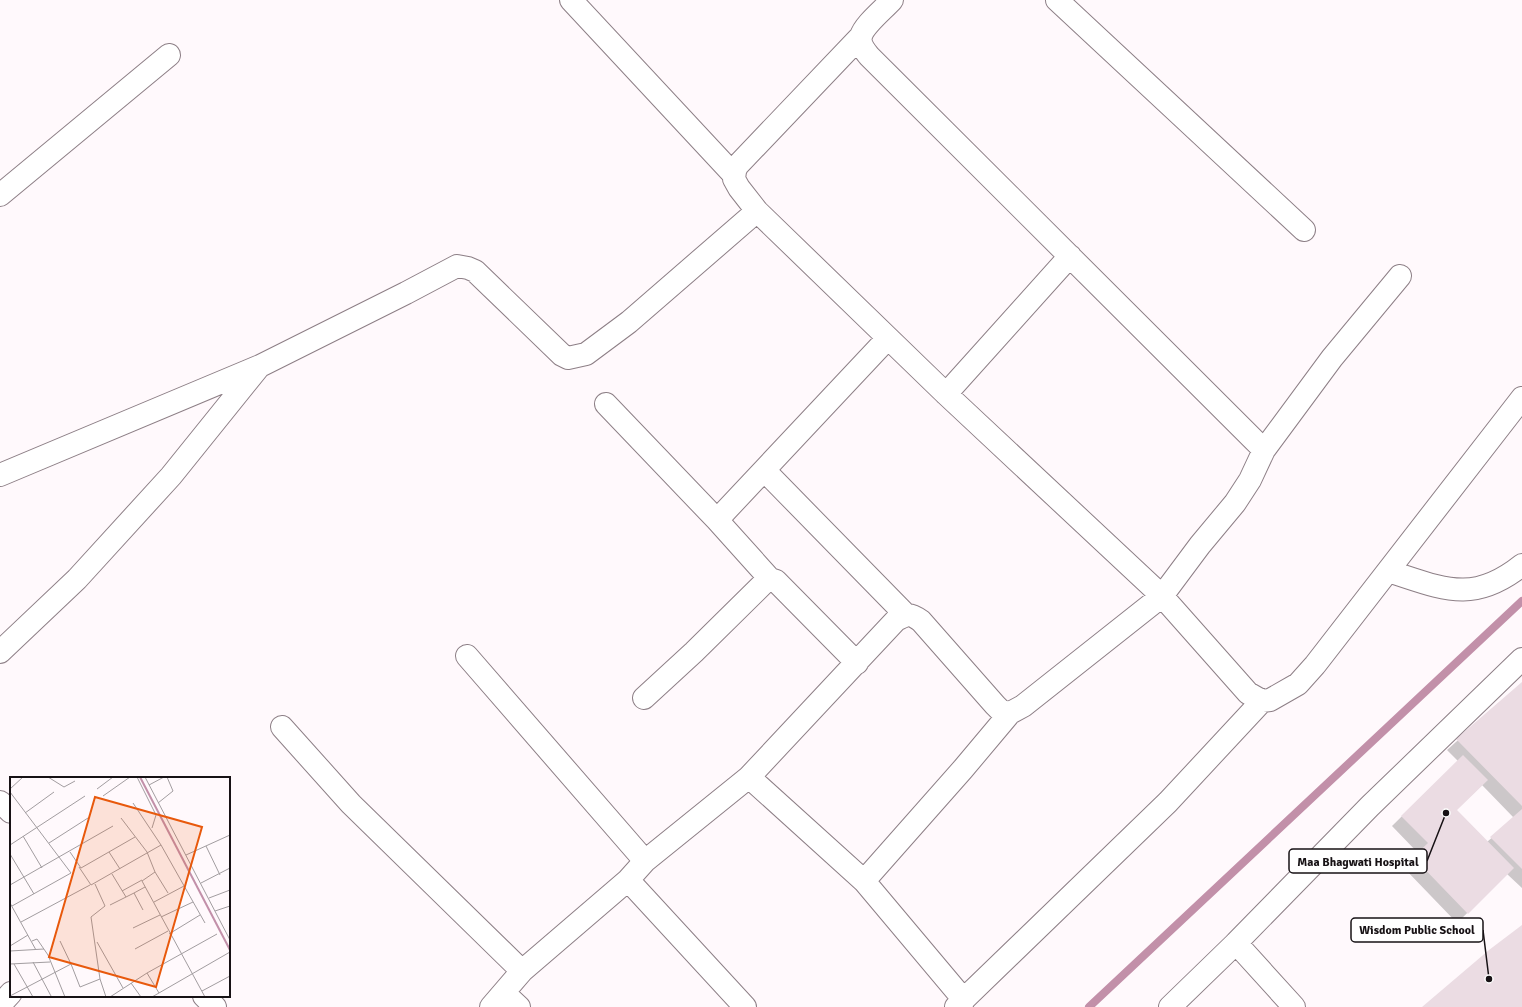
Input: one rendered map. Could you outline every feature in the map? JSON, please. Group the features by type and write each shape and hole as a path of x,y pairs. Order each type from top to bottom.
{"street":[{"path":"571,0 734,175 737,184 757,211 946,394 1162,596 1248,693 1262,701 1270,700 1298,684 1315,665 1522,398"},
{"path":"734,175 737,166 860,37 864,29 892,0"},
{"path":"1057,0 1304,230"},
{"path":"860,37 862,47 869,56 1264,450"},
{"path":"0,196 169,55"},
{"path":"0,475 260,366 399,297 457,266 475,271 562,355 568,358 586,354 629,322 757,211"},
{"path":"946,394 1070,256"},
{"path":"864,881 963,769 1010,713 1023,706 1162,596 1239,497 1250,480 1264,450 1332,358 1400,276"},
{"path":"717,520 888,338"},
{"path":"0,652 77,579 171,476 260,366"},
{"path":"606,404 717,520 770,579 776,581 858,662"},
{"path":"764,471 906,615"},
{"path":"1388,571 1442,588 1462,590 1482,588 1511,574 1522,565"},
{"path":"644,698 694,652 765,582 770,579"},
{"path":"505,1002 522,971 628,880 645,861 749,777 896,620 906,615 913,616 921,621 994,705 1001,711 1010,713"},
{"path":"467,656 645,861"},
{"path":"1170,1007 1236,943 1370,806 1522,659"},
{"path":"749,777 864,881 960,1003 1168,802 1262,701"},
{"path":"282,727 351,804 522,971"},
{"path":"0,802 10,811"},
{"path":"628,880 744,1007"},
{"path":"1236,943 1294,1007"},
{"path":"0,1005 10,994"},
{"path":"205,997 215,1007"}],"building":[{"path":"1522,682 1522,806 1456,739"},
{"path":"1463,755 1488,780 1457,810 1514,868 1468,914 1413,857 1428,843 1401,816"},
{"path":"1522,809 1522,869 1490,837"},
{"path":"1522,925 1522,1007 1422,1007 1489,950"}],"waterway":[{"path":"1089,1007 1522,601"}],"place":[{"name":"Maa Bhagwati Hospital","path":"1446,813"},
{"name":"Wisdom Public School","path":"1489,979"}]}
